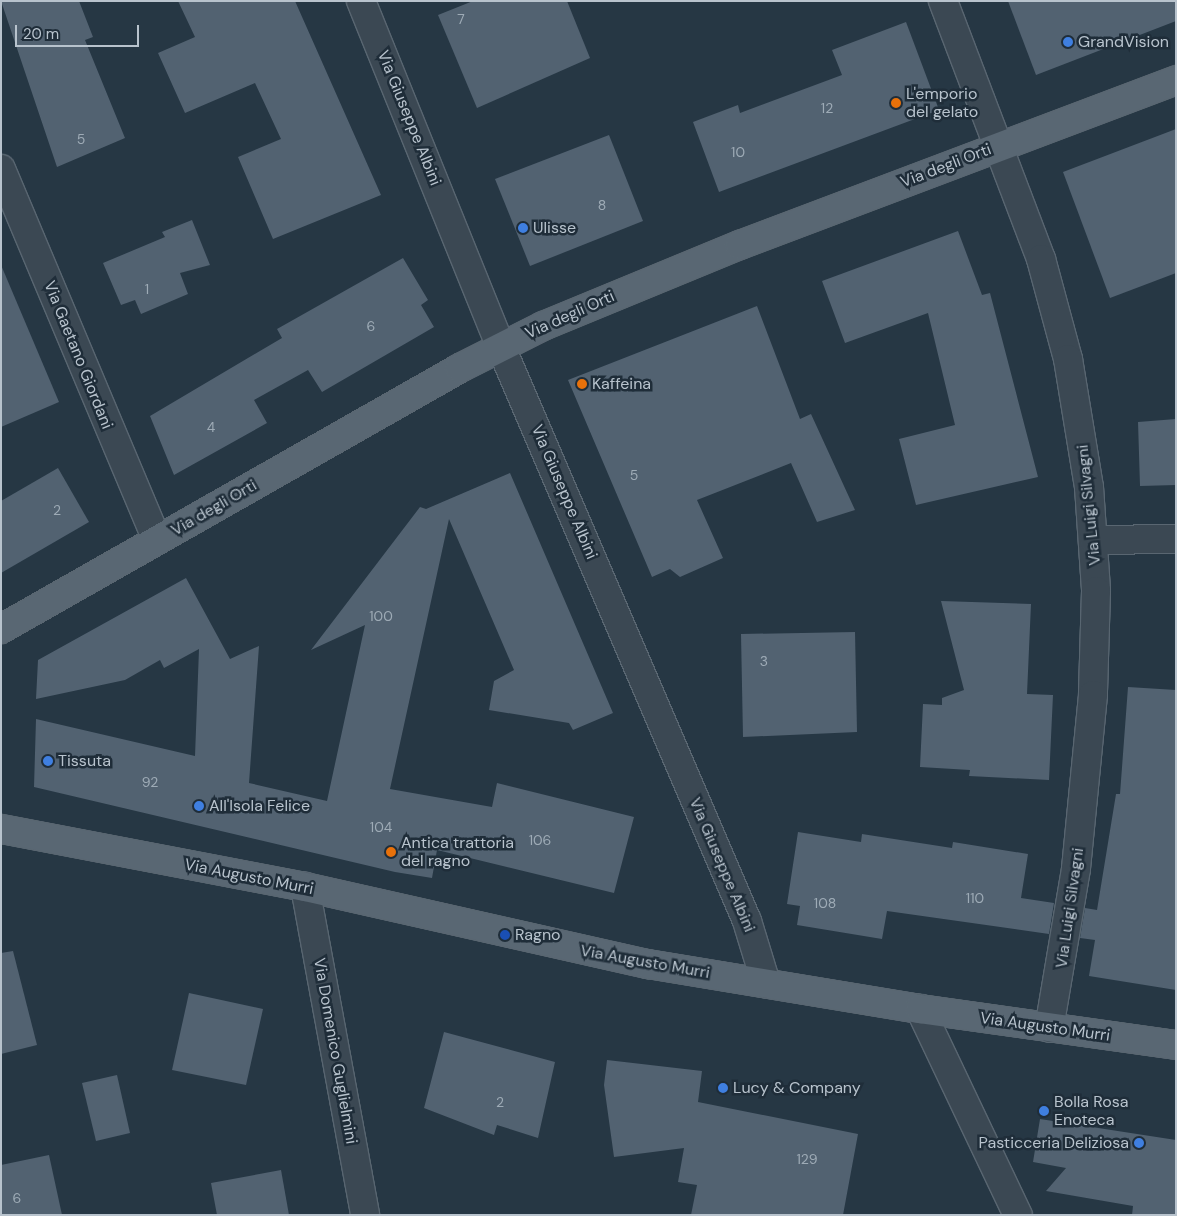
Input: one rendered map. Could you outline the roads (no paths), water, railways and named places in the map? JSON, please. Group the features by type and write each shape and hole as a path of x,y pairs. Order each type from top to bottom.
{"main road":[{"name":"Via degli Orti","path":"1,629 501,347 623,292 1176,80"},
{"name":"Via Augusto Murri","path":"1,829 305,887 505,935 766,983 920,1009 1176,1045"}],"street":[{"name":"Via Giuseppe Albini","path":"361,1 501,347 747,921 766,983"},
{"name":"Via Luigi Silvagni","path":"943,1 1000,146 1041,259 1068,359 1094,540 1096,643 1086,782 1049,1028"},
{"name":"Via Gaetano Giordani","path":"1,169 157,540"},
{"path":"1094,540 1176,539"},
{"name":"Via Domenico Guglielmini","path":"305,887 365,1215"},
{"path":"920,1009 1018,1215"}],"place":[{"name":"GrandVision","path":"1068,42"},
{"name":"L'emporio del gelato","path":"896,103"},
{"name":"Ulisse","path":"523,228"},
{"name":"Kaffeina","path":"582,384"},
{"name":"Tissuta","path":"48,761"},
{"name":"All'Isola Felice","path":"199,806"},
{"name":"Antica trattoria del ragno","path":"391,852"},
{"name":"Ragno","path":"505,935"},
{"name":"Lucy & Company","path":"723,1088"},
{"name":"Bolla Rosa Enoteca","path":"1044,1111"},
{"name":"Pasticceria Deliziosa","path":"1139,1143"}]}
